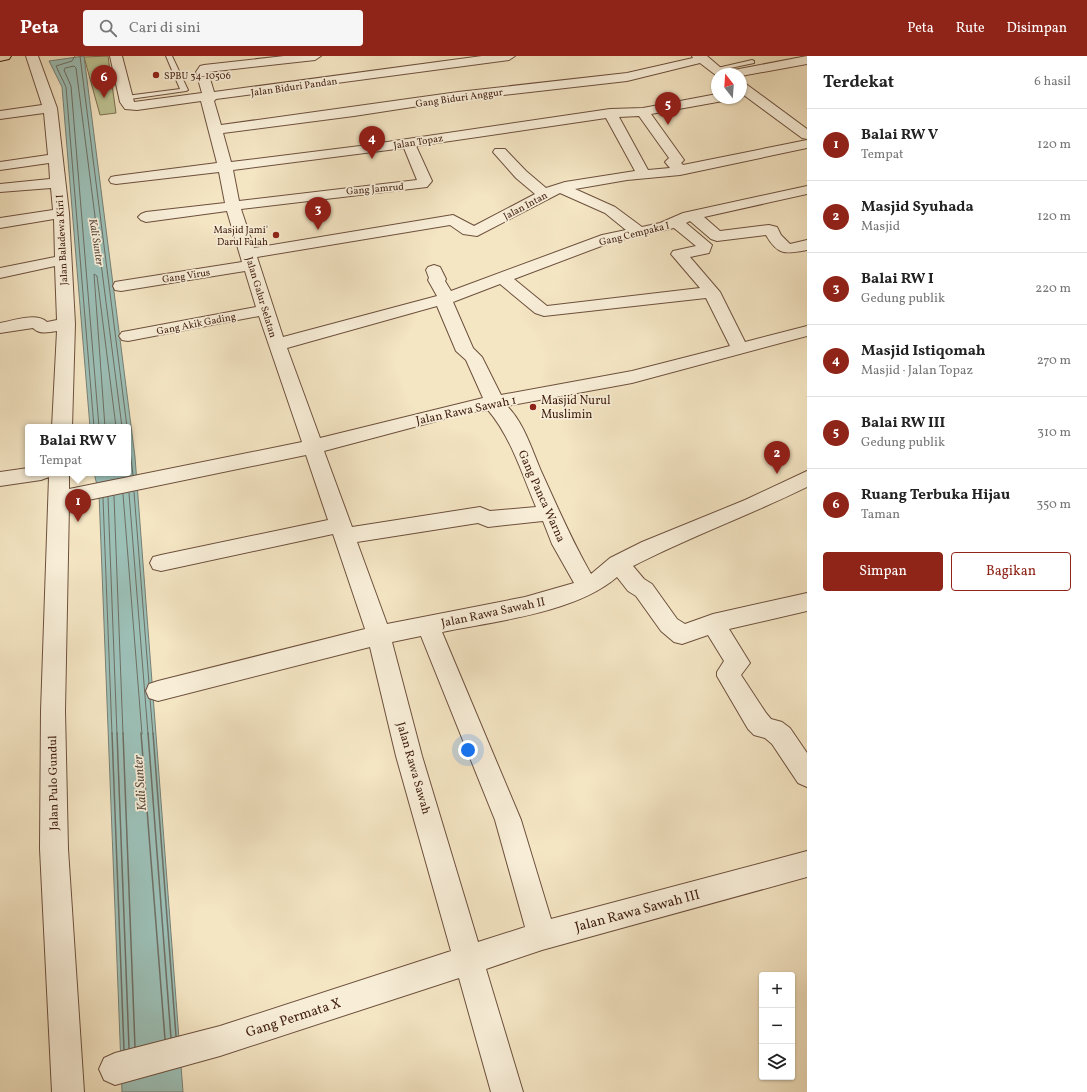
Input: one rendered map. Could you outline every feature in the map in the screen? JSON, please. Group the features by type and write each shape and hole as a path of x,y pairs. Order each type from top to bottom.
{"main road":[{"path":"0,57 5,56"}],"street":[{"name":"Jalan Baladewa Kiri I","path":"32,56 50,108 61,213 66,324 62,424"},
{"path":"116,56 126,98"},
{"name":"Jalan Galur Selatan","path":"312,447 276,345 233,206 225,166 202,72 204,69 315,56"},
{"name":"Jalan Biduri Pandan","path":"126,98 130,106 137,106 209,98 344,89 471,58 509,56"},
{"path":"700,58 714,68"},
{"name":"Gang Biduri Anggur","path":"215,130 357,112 471,95 588,80 627,77 700,58"},
{"path":"747,72 807,60"},
{"path":"448,64 471,95"},
{"path":"344,89 357,112"},
{"path":"747,93 807,135"},
{"name":"Jalan Topaz","path":"116,180 408,143 610,114 643,112 711,99"},
{"path":"0,116 50,108"},
{"path":"643,112 677,160 672,162 680,171"},
{"path":"610,114 644,175"},
{"name":"Gang Jamrud","path":"233,206 326,193 422,184 425,180 408,143"},
{"name":"Jalan Intan","path":"250,259 453,220 468,231 477,231 545,194 582,182 680,171 807,144"},
{"path":"500,152 519,174 545,194"},
{"path":"0,166 56,158"},
{"path":"0,188 58,183"},
{"path":"561,188 610,210 638,232"},
{"name":"Gang Cempaka I","path":"445,298 503,278 520,270 608,238 664,227 693,216 807,190"},
{"path":"146,217 233,206"},
{"path":"0,223 61,213"},
{"path":"693,216 717,236 772,230 774,236 786,249 807,245"},
{"path":"676,222 704,245 703,250 679,254 712,292 740,349"},
{"name":"Gang Virus","path":"121,286 250,259"},
{"path":"0,273 62,260"},
{"name":"Gang Panca Warna","path":"434,270 438,279 436,280 445,298 465,351 473,357 490,389 495,404 505,416 514,432 563,544 587,587"},
{"path":"503,278 530,299 540,310 544,311 712,292"},
{"path":"276,345 445,298"},
{"name":"Gang Akik Gading","path":"128,336 265,310"},
{"path":"0,328 37,322 43,328 66,324"},
{"name":"Jalan Rawa Sawah 1","path":"66,497 148,482 312,447 495,404 632,377 740,349 805,335"},
{"name":"Jalan Rawa Sawah","path":"312,447 379,635 409,756 507,1092"},
{"path":"0,479 25,475"},
{"name":"Jalan Pulo Gundul","path":"60,476 66,497 52,711 54,849 68,1092"},
{"name":"Jalan Rawa Sawah II","path":"158,691 379,635 525,606 575,593 587,587 618,564 650,548 752,505 807,478"},
{"path":"161,563 342,530 480,515 488,519 549,513"},
{"path":"618,564 636,585 644,590 668,625 682,635 713,623 807,602"},
{"path":"713,623 738,662 729,672 733,683 757,721 763,727 773,730 781,736 807,775"},
{"path":"428,626 438,646 508,820 542,936"},
{"name":"Jalan Rawa Sawah III","path":"469,960 542,936 807,864"},
{"name":"Gang Permata X","path":"115,1068 194,1048 469,960"}],"lane":[{"path":"126,98 184,90 169,56"},
{"path":"732,68 752,62"}],"green space":[{"path":"108,56 116,113 100,115 84,57"}],"water":[{"name":"Kali Sunter","path":"84,56 131,424 90,424 62,87 49,61"},
{"name":"Kali Sunter","path":"131,426 135,457 183,1092 122,1092 99,493 95,476 131,476"}],"place":[{"name":"SPBU 34-10506","path":"156,75"},
{"name":"Ruang Terbuka Hijau","path":"104,98"},
{"name":"Balai RW III","path":"668,125"},
{"name":"Masjid Istiqomah","path":"372,159"},
{"name":"Balai RW I","path":"318,230"},
{"name":"Masjid Jami' Darul Falah","path":"276,235"},
{"name":"Masjid Nurul Muslimin","path":"533,407"},
{"name":"Masjid Syuhada","path":"777,474"},
{"name":"Balai RW V","path":"78,522"}]}
